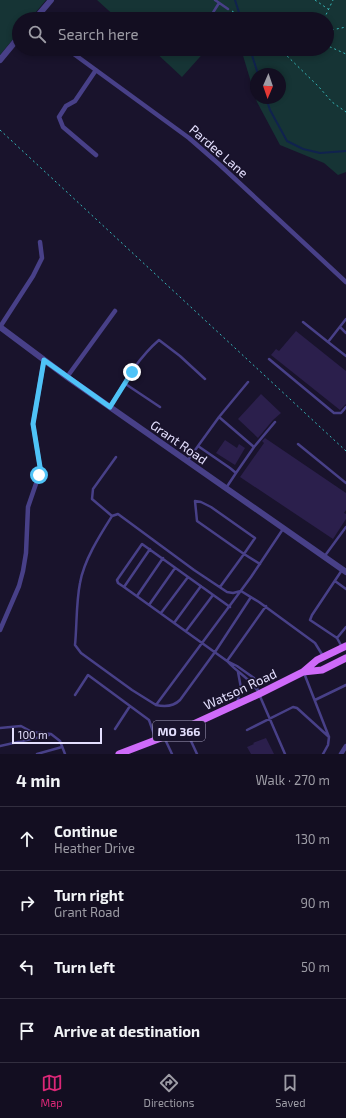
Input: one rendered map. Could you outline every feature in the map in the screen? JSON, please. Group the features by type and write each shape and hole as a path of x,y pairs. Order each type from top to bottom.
{"main road":[{"name":"Watson Road","path":"119,754 130,752 259,694 303,672 317,660 344,647"},
{"name":"Watson Road","path":"303,672 322,670 346,658"}],"street":[{"path":"41,12 51,0"},
{"path":"0,60 12,46"},
{"name":"Pardee Lane","path":"76,56 189,138 346,282"},
{"path":"96,70 76,101 66,106 59,117 63,127 96,155"},
{"path":"0,327 33,276 42,258 40,242"},
{"path":"68,377 115,311"},
{"name":"Grant Road","path":"0,327 110,407 344,571"},
{"path":"0,630 19,586 23,571 26,553 28,507 39,475 40,467 33,424 44,360"},
{"path":"342,754 346,746"}],"lane":[{"path":"215,0 228,9"},
{"path":"213,12 219,3"},
{"path":"328,342 346,319"},
{"path":"303,322 346,356"},
{"path":"340,327 346,332"},
{"path":"110,407 124,383 148,350 159,340 180,356 205,379"},
{"path":"269,359 334,413 341,413 345,409"},
{"path":"188,461 219,417 248,382"},
{"path":"124,383 160,407"},
{"path":"219,417 254,447"},
{"path":"226,488 254,447 275,422"},
{"path":"298,444 346,483"},
{"path":"198,446 236,473"},
{"path":"112,516 92,499 93,489 116,457"},
{"path":"220,587 244,554 255,538 211,507 195,501 197,521 244,554 260,564"},
{"path":"252,597 215,652 177,704 169,706 156,705 132,690 81,653 75,645 80,582 88,559 99,536 112,516 118,514 194,570 228,592 233,593 241,591 252,597 266,606 315,643 324,656"},
{"path":"324,557 346,527"},
{"path":"156,705 230,607 283,529"},
{"path":"230,607 142,544 117,580 118,583 227,661 253,684 270,718 285,754"},
{"path":"124,587 150,549"},
{"path":"137,596 163,558"},
{"path":"149,605 175,568"},
{"path":"344,571 335,581 310,620 337,638 344,647"},
{"path":"161,613 188,577"},
{"path":"335,581 346,589"},
{"path":"174,623 201,586"},
{"path":"186,631 213,594"},
{"path":"227,661 266,606"},
{"path":"337,638 346,627"},
{"path":"227,661 254,678 259,694"},
{"path":"237,704 241,688 238,672"},
{"path":"303,672 329,737 328,745 323,754"},
{"path":"74,695 88,674 149,720 156,740"},
{"path":"314,700 346,685"},
{"path":"115,729 130,706"},
{"path":"247,730 293,707 297,708 329,737"},
{"path":"0,728 21,726 32,732 51,734 60,741 65,754"},
{"path":"185,728 197,754"},
{"path":"0,746 51,734"},
{"path":"164,737 172,754"},
{"path":"37,754 62,747"}],"path":[{"path":"315,0 328,9"},
{"path":"327,12 332,0"},
{"path":"228,9 233,12"},
{"path":"334,30 346,27"},
{"path":"334,49 346,54"},
{"path":"287,56 332,102 346,112"},
{"path":"0,130 346,451"}],"green space":[{"path":"0,0 46,0 36,12 12,12 12,40 0,55"},
{"path":"97,0 346,0 346,172 338,175 324,163 280,145 258,104 286,104 286,68 250,68 250,79 243,56 334,56 334,12 110,12"},
{"path":"160,56 201,56 182,77"}],"building":[{"path":"296,331 346,371 346,404 340,410 271,355 276,349 279,351"},
{"path":"261,394 281,413 258,438 238,419"},
{"path":"265,438 346,493 346,510 344,513 346,514 346,519 333,539 240,477 264,443 262,441"},
{"path":"225,440 237,448 239,444 245,448 235,465 216,453"},
{"path":"266,738 274,754 251,754 247,747"}],"waterway":[{"path":"235,0 239,12"},
{"path":"252,56 256,68"},
{"path":"268,104 287,141 303,149 320,153 346,151"}],"route":[{"path":"39,475 40,467 33,424 44,360 110,407 132,372"}]}
